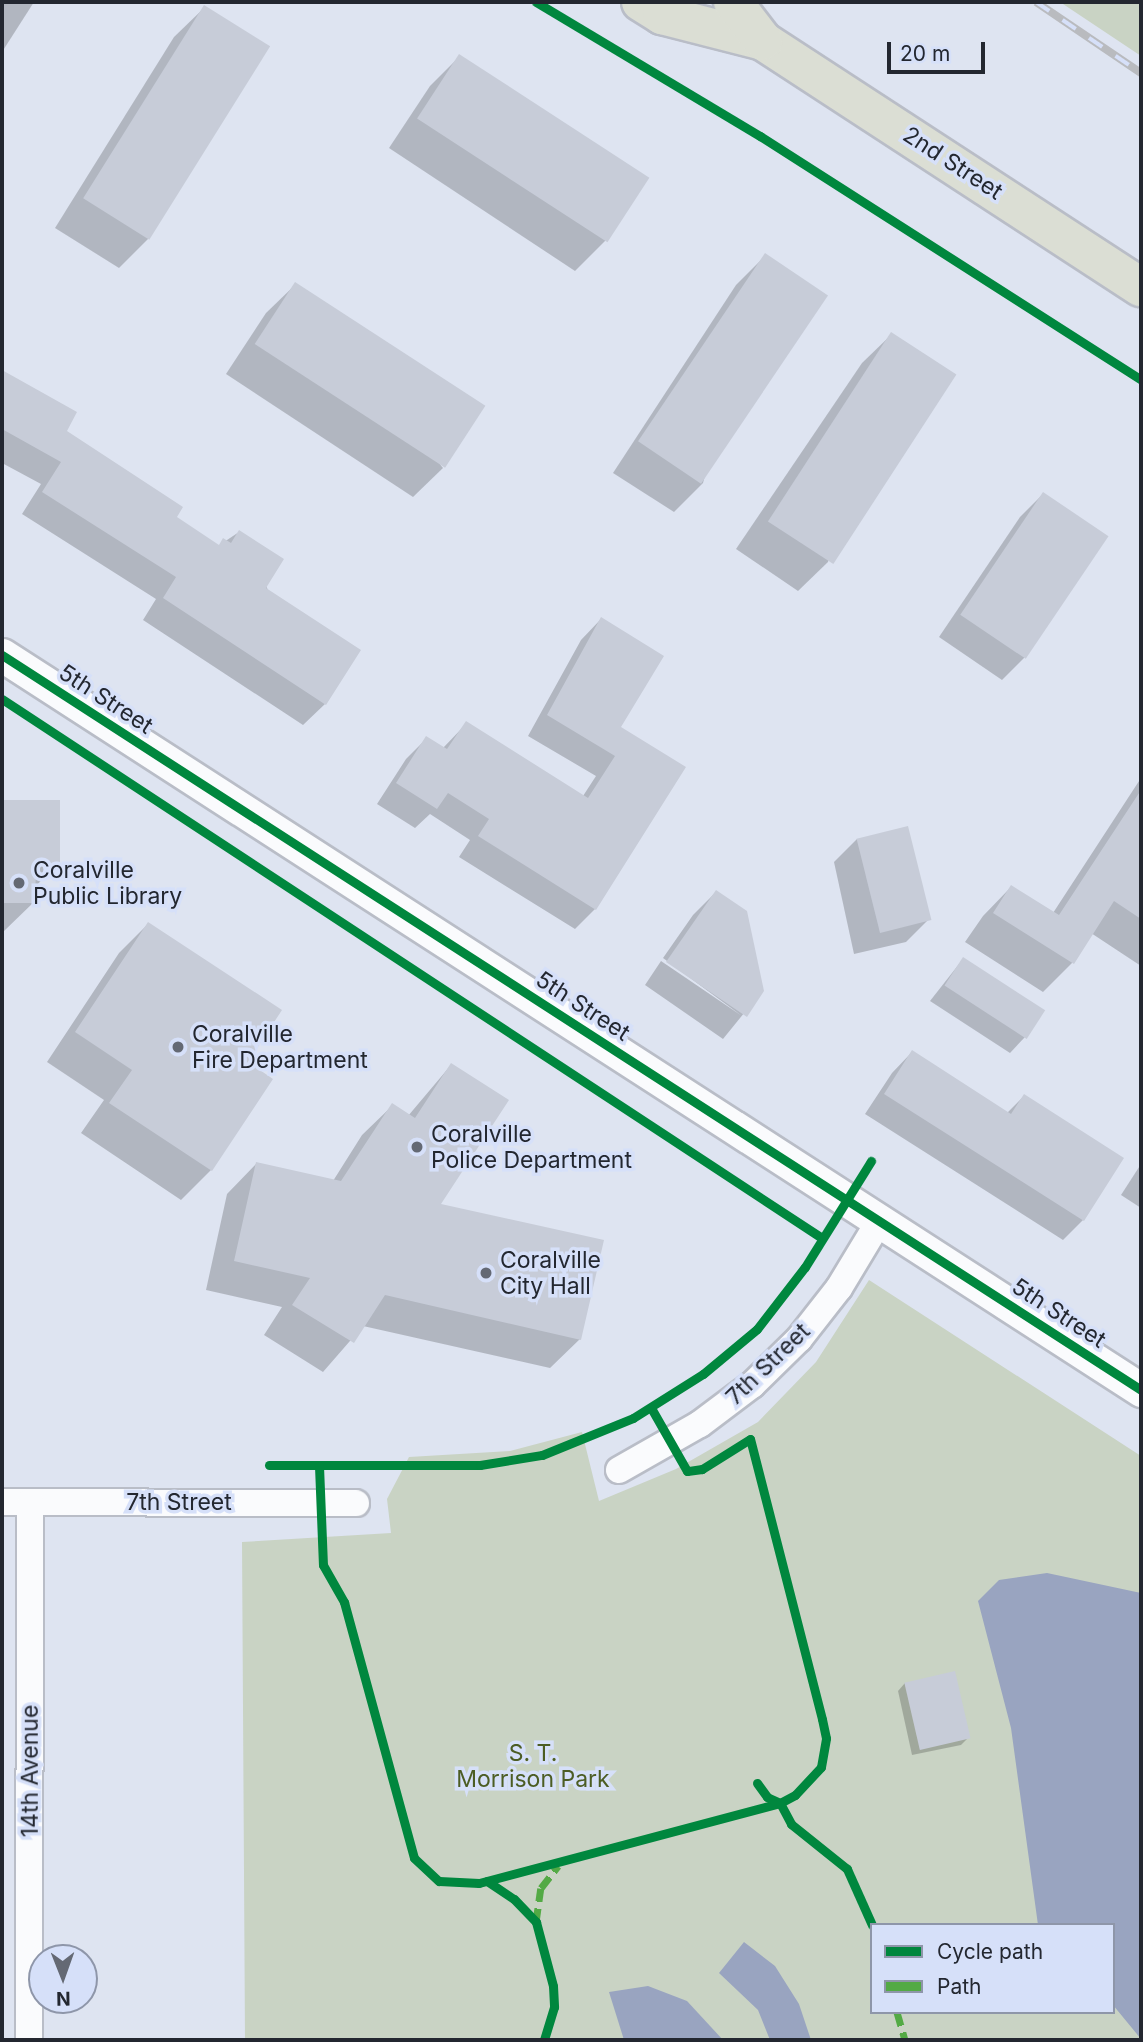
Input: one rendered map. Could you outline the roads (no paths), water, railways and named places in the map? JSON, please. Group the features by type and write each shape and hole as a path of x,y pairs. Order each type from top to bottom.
{"main road":[{"name":"2nd Street","path":"641,2 663,15 763,41 1141,287"},
{"name":"2nd Street","path":"733,2 763,41"}],"street":[{"name":"5th Street","path":"2,655 1141,1390"},
{"name":"7th Street","path":"619,1470 700,1424 752,1385 799,1339 839,1288 880,1220"},
{"name":"7th Street","path":"2,1502 356,1503"},
{"name":"14th Avenue","path":"29,2040 30,1502"}],"water":[{"path":"1047,1573 1141,1593 1141,2039 1115,2007 1115,1923 1038,1923 1011,1728 978,1601 999,1580"},
{"path":"744,1942 775,1966 799,2004 811,2040 770,2040 758,2010 719,1973"},
{"path":"648,1986 687,2001 723,2040 624,2040 609,1992"}],"railway":[{"path":"1036,2 1141,73"}],"place":[{"name":"Coralville Public Library","path":"19,883"},
{"name":"Coralville Fire Department","path":"178,1047"},
{"name":"Coralville Police Department","path":"417,1147"},
{"name":"Coralville City Hall","path":"486,1273"}],"park label":[{"name":"S. T. Morrison Park","path":"533,1766"}]}
